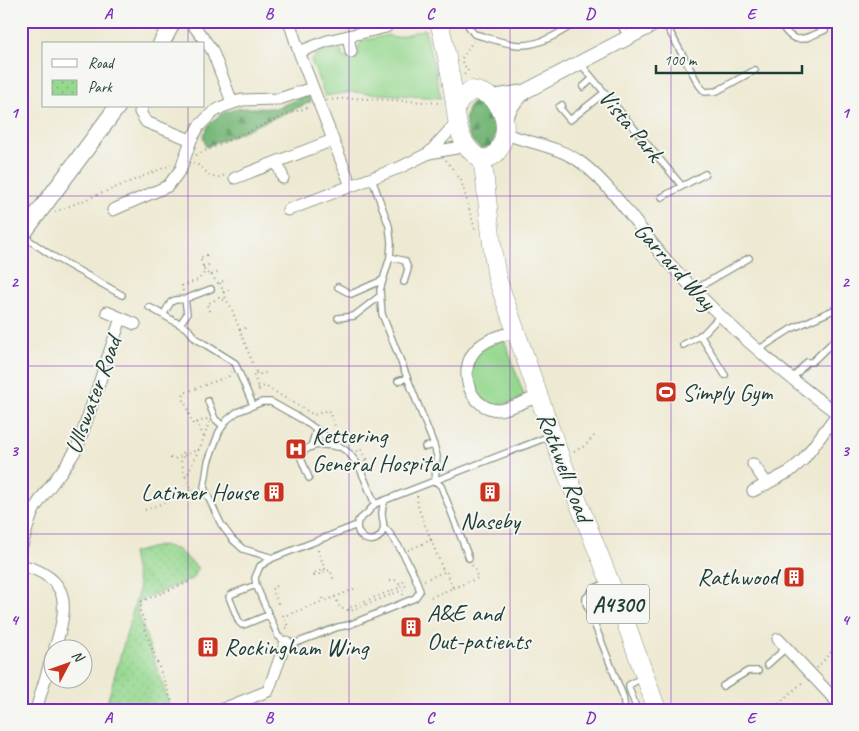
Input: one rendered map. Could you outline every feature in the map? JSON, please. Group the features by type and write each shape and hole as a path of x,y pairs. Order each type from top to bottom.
{"main road":[{"path":"162,42 173,21"},
{"path":"439,21 454,56 460,79 472,90 492,97 500,107 505,126 489,156 472,154 460,134 453,111 454,56"},
{"path":"453,111 460,100 472,90"},
{"path":"22,236 117,108"},
{"name":"Rothwell Road","path":"489,156 491,250 497,277 552,436 646,676 656,710"}],"street":[{"path":"288,21 351,186"},
{"path":"492,97 524,92 660,21"},
{"path":"192,27 212,50 232,102"},
{"path":"299,52 327,41 386,27"},
{"path":"348,36 351,52"},
{"path":"113,210 168,186 181,169 191,140 199,126 212,113 232,102 279,99 312,88"},
{"path":"505,126 513,104 524,92"},
{"path":"142,108 140,112 146,122 191,140"},
{"path":"429,153 453,111"},
{"name":"Garrard Way","path":"505,126 570,156 582,164 608,190 649,240 720,316 792,379 838,413"},
{"path":"235,178 333,140"},
{"path":"288,210 372,179 429,153 466,146"},
{"path":"277,162 283,178"},
{"name":"Ullswater Road","path":"107,312 135,324"},
{"name":"Ullswater Road","path":"21,549 35,508 78,446 121,318"},
{"path":"515,331 490,339 474,351 466,370 466,381 471,392 487,408 499,410 538,396"},
{"path":"753,491 789,472 803,460 838,413"},
{"path":"753,464 767,484"},
{"path":"21,565 33,568 47,575 53,580 61,593 64,616 58,638"},
{"path":"220,710 268,691 286,642"},
{"path":"782,644 838,703"},
{"path":"36,710 43,688"}],"lane":[{"path":"468,21 474,34 520,45 541,41 578,21"},
{"path":"619,21 628,38"},
{"path":"664,21 699,85 705,92 717,91 755,70"},
{"path":"779,21 784,31 793,39 801,40 824,30"},
{"name":"Vista Park","path":"580,63 682,186"},
{"path":"583,87 592,79"},
{"path":"562,105 559,107 560,110 570,120 604,93"},
{"name":"Vista Park","path":"662,197 705,174"},
{"path":"372,179 389,226 392,243 380,296 382,314 434,445 437,456 435,481"},
{"path":"22,236 54,257 122,295"},
{"path":"390,256 405,261 408,269 404,282"},
{"path":"694,290 749,258"},
{"path":"338,286 351,294 383,280"},
{"path":"163,315 171,302 211,288"},
{"path":"338,318 354,316 380,296"},
{"path":"180,324 187,314 182,297"},
{"path":"149,307 188,329 195,338 235,363 253,405"},
{"path":"758,350 791,329 838,308"},
{"path":"683,345 700,336 720,316"},
{"path":"700,336 725,375"},
{"path":"792,379 807,362 812,362 838,337"},
{"path":"398,381 407,378"},
{"path":"208,401 215,419 223,426"},
{"path":"273,558 244,549 232,539 221,524 205,494 204,488 208,462 219,432 227,420 237,412 262,402 271,402 303,420 349,453 359,466 375,504"},
{"path":"311,447 316,430"},
{"path":"384,527 378,538 370,540 362,537 357,525 360,517 368,513 375,504 552,436"},
{"path":"309,478 300,456 303,451 324,444 343,448"},
{"path":"425,447 434,445"},
{"path":"435,481 441,486 469,558"},
{"path":"357,525 273,558 260,566 256,575 256,585 278,636 286,642 296,643 338,627 349,625 415,598 420,592 417,582 391,535 384,527 382,510 385,501"},
{"path":"368,513 376,514 382,520"},
{"path":"610,582 595,588 586,598 586,603 623,696 625,710"},
{"path":"256,585 232,594 229,597 242,625 268,615"},
{"path":"767,664 776,659 782,644"},
{"path":"723,686 748,671 758,670"},
{"path":"637,710 629,684 646,676"}],"path":[{"path":"454,56 477,35"},
{"path":"465,74 468,70"},
{"path":"324,101 350,98 453,111"},
{"path":"190,158 285,115 310,106"},
{"path":"189,161 198,164 212,178 216,179 226,175 235,178"},
{"path":"54,212 175,164"},
{"path":"207,255 200,258 203,267 205,272 220,283 227,301 232,307 256,372 254,376 260,392"},
{"path":"203,267 210,264"},
{"path":"182,297 185,294 182,286 198,280 205,272"},
{"path":"211,275 219,272"},
{"path":"220,283 227,280"},
{"path":"223,292 230,289"},
{"path":"210,311 207,304 219,298 227,301"},
{"path":"240,330 249,326"},
{"path":"256,372 257,374 269,372"},
{"path":"258,388 265,386 314,415 328,410 342,440"},
{"path":"188,410 192,407"},
{"path":"186,478 204,438 210,417"},
{"path":"197,422 204,438"},
{"path":"586,445 594,436"},
{"path":"174,459 198,449"},
{"path":"355,452 361,449 370,471 369,472 364,460 370,458"},
{"path":"184,454 181,461 186,478 191,489 197,494"},
{"path":"170,458 181,461"},
{"path":"144,510 187,494 191,489"},
{"path":"417,496 418,507 444,572 446,571 453,588"},
{"path":"406,551 431,540"},
{"path":"316,546 325,569 313,573 314,576 330,570 334,580"},
{"path":"431,597 478,578 469,558"},
{"path":"425,580 444,572"},
{"path":"335,597 340,608 350,611 403,590 406,586 403,581 399,583 396,580 390,582"},
{"path":"176,710 144,627 140,611 142,601 189,582"},
{"path":"350,611 348,608 401,587 399,583"},
{"path":"276,586 272,588 278,603 280,602"},
{"path":"286,615 354,589"},
{"path":"280,621 284,629 288,627 283,615"},
{"path":"163,710 174,706"}],"green space":[{"path":"425,29 441,98 352,92 325,96 311,60 316,55 337,47 341,50 343,58 359,55 358,47 362,41 388,35 394,38"},
{"path":"308,95 311,102 206,147 203,136 209,124 221,114 238,108 275,108"},
{"path":"479,100 490,108 496,126 492,145 481,149 471,139 466,127 469,107 473,101"},
{"path":"504,339 525,398 496,405 485,401 472,388 472,367 473,361 479,352"},
{"path":"163,545 178,550 198,568 194,578 140,600 137,610 170,706 162,710 105,710 139,589 132,553"}],"place":[{"name":"Simply Gym","path":"666,392"},
{"name":"Kettering General Hospital","path":"296,449"},
{"name":"Latimer House","path":"274,492"},
{"name":"Naseby","path":"490,492"},
{"name":"Rathwood","path":"794,577"},
{"name":"A&E and Out-patients","path":"411,627"},
{"name":"Rockingham Wing","path":"208,647"}]}
